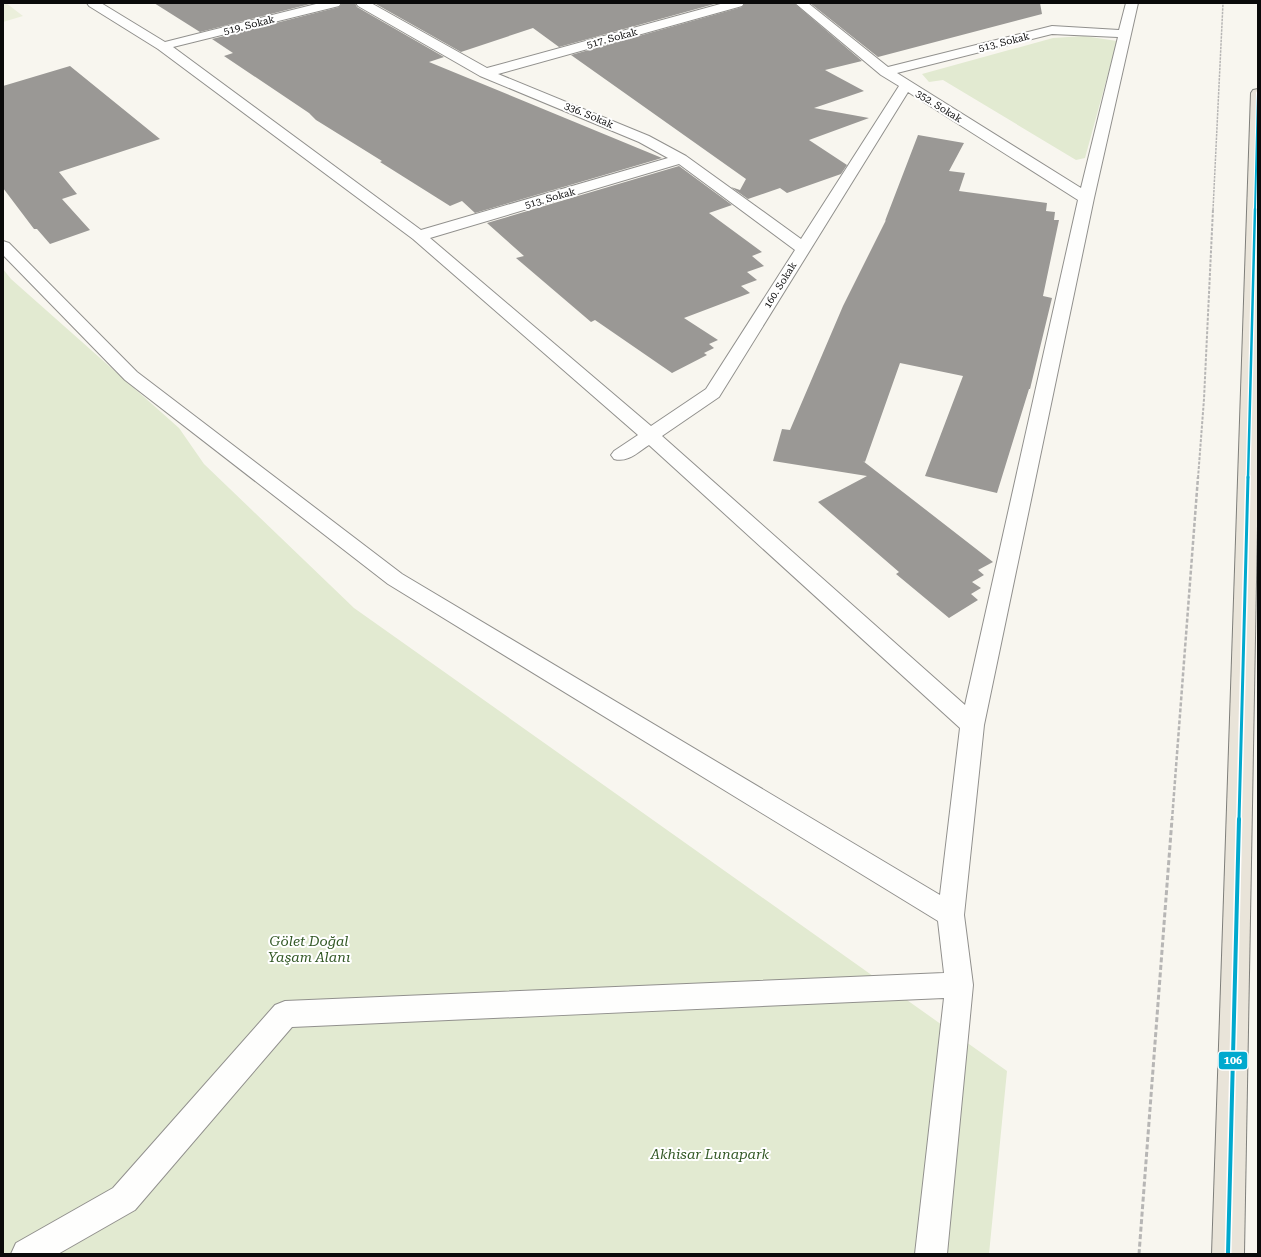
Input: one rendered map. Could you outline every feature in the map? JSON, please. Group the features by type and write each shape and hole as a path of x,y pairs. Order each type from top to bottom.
{"main road":[{"path":"1228,1254 1258,93"}],"street":[{"path":"93,3 163,46 418,236 650,435 972,725"},
{"name":"519. Sokak","path":"163,46 335,3"},
{"name":"336. Sokak","path":"362,3 485,72 644,138 682,159 803,248"},
{"name":"517. Sokak","path":"485,72 738,3"},
{"name":"352. Sokak","path":"800,3 886,72 1086,198"},
{"path":"932,1254 960,985 951,915 972,725 1086,198 1132,3"},
{"name":"513. Sokak","path":"886,72 1052,30 1125,34"},
{"name":"160. Sokak","path":"621,454 713,393 906,85"},
{"name":"513. Sokak","path":"418,236 682,159"},
{"path":"3,246 131,376 395,579 951,915"},
{"path":"28,1254 124,1199 285,1014 960,985"}],"path":[{"path":"1139,1254 1204,399 1223,3"}],"green space":[{"path":"3,3 6,3 23,16 3,22"},
{"path":"1084,36 1117,41 1085,158 1076,160 943,80 929,82 922,74 1053,38"},
{"name":"Gölet Doğal Yaşam Alanı","path":"3,269 11,279 179,428 204,464 354,608 1007,1071 989,1254 3,1254"}],"building":[{"path":"154,3 314,3 200,32"},
{"path":"342,3 355,3 357,7 444,57 429,62 662,158 475,213 462,201 450,206 316,120 309,113 224,56 233,53 212,39 339,7"},
{"path":"374,3 718,3 559,47 533,28 461,52"},
{"path":"745,3 794,3 862,61 825,70 864,91 814,108 869,118 809,140 847,165 841,174 787,193 780,188 748,199 731,187 740,190 746,179 571,55 742,7"},
{"path":"810,3 1040,3 1042,14 878,57"},
{"path":"70,66 160,139 59,172 77,194 62,199 90,230 50,244 37,229 34,229 3,188 3,86"},
{"path":"918,135 964,143 949,171 965,173 959,191 1047,203 1046,211 1055,212 1054,220 1059,220 1043,296 1052,298 1030,389 997,493 925,476 963,376 900,363 865,462 863,461 993,562 978,570 984,575 972,582 981,588 971,594 978,600 949,618 896,574 899,572 818,502 867,476 773,461 782,429 790,430 843,306 886,220 885,221"},
{"path":"679,166 732,205 709,213 762,252 752,256 764,266 747,272 757,280 741,286 750,293 684,318 718,340 709,344 714,348 704,353 707,355 672,373 595,320 591,322 516,258 524,256 487,223"}],"transit line":[{"name":"106","path":"1228,1254 1258,93"}],"park label":[{"name":"Akhisar Lunapark","path":"710,1154"}]}
